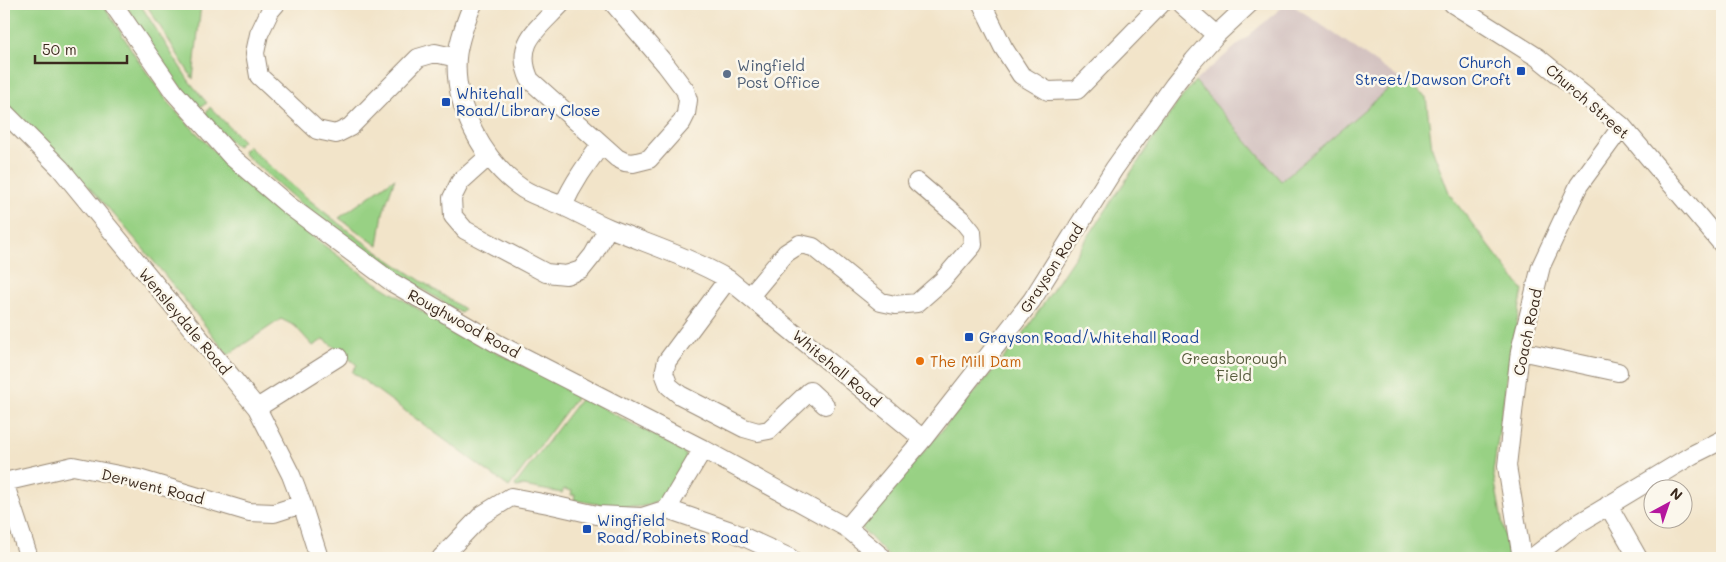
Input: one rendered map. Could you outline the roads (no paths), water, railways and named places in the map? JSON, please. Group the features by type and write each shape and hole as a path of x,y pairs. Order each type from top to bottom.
{"street":[{"name":"Roughwood Road","path":"113,4 174,92 214,140 288,206 394,283 498,344 703,449 847,528 883,558"},
{"path":"276,4 270,11 259,34 255,53 260,76 317,130 336,134 350,127 418,58 435,53 457,58"},
{"name":"Whitehall Road","path":"473,4 468,14 457,58 458,89 466,114 488,156 506,175 523,189 542,198 608,228 676,253 728,279 923,439"},
{"path":"562,4 530,38 525,48 523,60 525,69 530,80 601,145 617,158 633,163 649,159 678,128 686,114 688,105 685,90 614,4"},
{"path":"983,5 1021,76 1048,91 1077,90 1161,4"},
{"path":"1181,4 1216,35"},
{"name":"Grayson Road","path":"847,528 923,439 1032,300 1114,169 1174,85 1216,35 1249,4"},
{"name":"Church Street","path":"1453,4 1537,57 1622,126 1722,244"},
{"name":"Wensleydale Road","path":"4,112 60,168 257,408 291,475 319,558"},
{"name":"Coach Road","path":"1522,558 1507,466 1520,351 1541,266 1579,185 1622,126"},
{"path":"563,206 571,188 601,145"},
{"path":"488,156 460,182 452,198 453,216 465,230 546,273 566,275 581,270 593,255 608,228"},
{"path":"750,296 786,253 800,244 813,247 881,302 895,306 917,303 942,282 973,245 972,232 963,221 917,182"},
{"path":"728,279 667,361 664,373 669,386 680,395 736,424 758,432 768,430 810,391 825,405"},
{"path":"1520,351 1618,372"},
{"path":"257,408 338,357"},
{"path":"1532,558 1570,528 1692,455 1722,440"},
{"path":"667,509 703,449"},
{"name":"Derwent Road","path":"4,482 72,466 139,479 249,512 274,513 302,504"},
{"path":"4,482 30,558"},
{"path":"441,558 482,515 511,497 597,516 642,517 667,509 731,531 790,558"},
{"path":"1608,505 1638,558"}],"place":[{"name":"Church Street/Dawson Croft","path":"1521,71"},
{"name":"Wingfield Post Office","path":"727,74"},
{"name":"Whitehall Road/Library Close","path":"446,102"},
{"name":"Grayson Road/Whitehall Road","path":"969,337"},
{"name":"The Mill Dam","path":"920,361"},
{"name":"Wingfield Road/Robinets Road","path":"587,529"}],"park label":[{"name":"Greasborough Field","path":"1234,366"}]}
